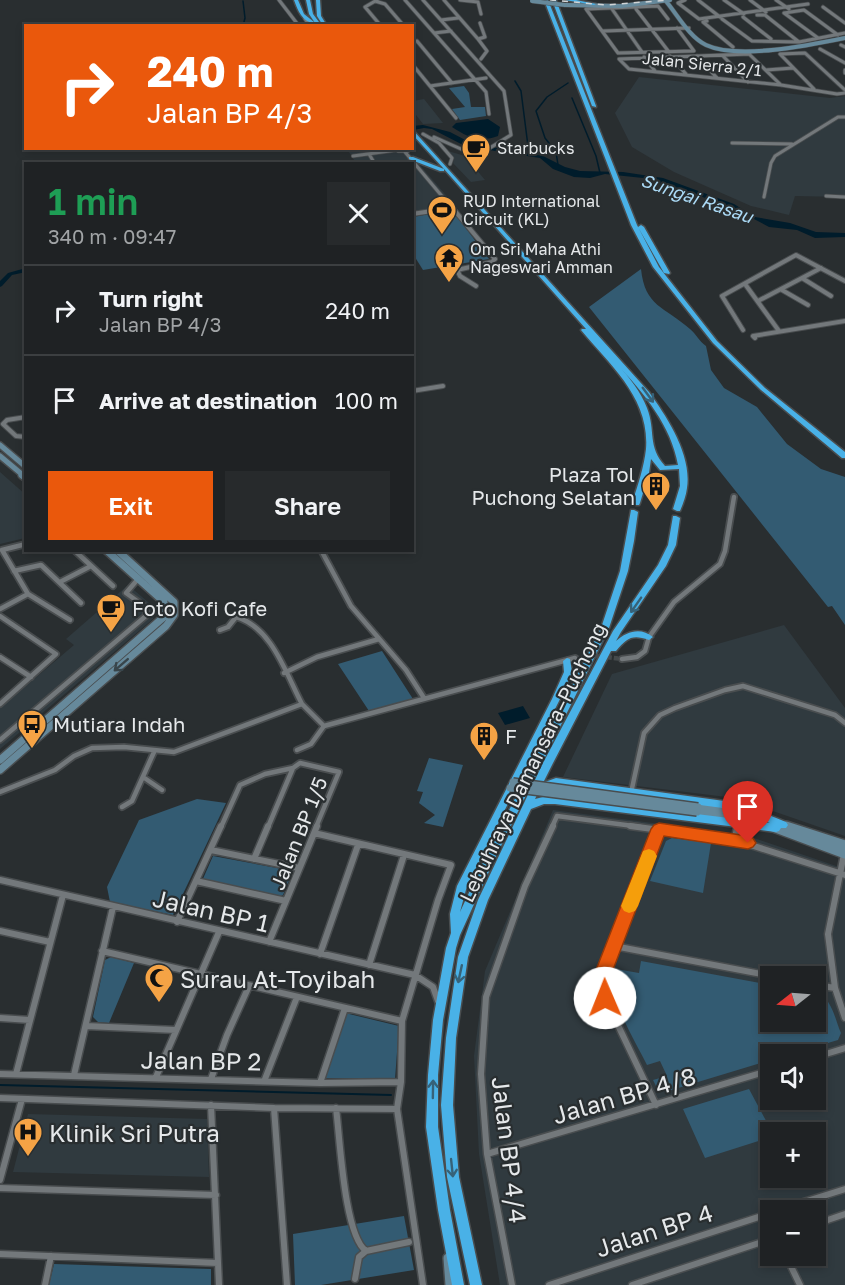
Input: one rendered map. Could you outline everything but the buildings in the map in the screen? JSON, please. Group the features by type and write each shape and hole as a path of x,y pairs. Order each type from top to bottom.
{"highway":[{"path":"296,0 305,19 311,24"},
{"path":"303,0 304,10 311,24"},
{"path":"308,0 311,14 318,24"},
{"path":"318,0 319,15 325,24"},
{"path":"545,0 615,167"},
{"path":"554,0 620,181 649,249 660,267 715,342 763,389 845,456"},
{"path":"566,2 594,4"},
{"path":"415,130 450,164 493,212 495,221"},
{"name":"Lebuhraya Damansara–Puchong","path":"415,130 442,170 622,372 637,394 650,424 650,447 644,479 635,508 632,537 613,606 454,935 438,1020 433,1075 432,1127 458,1285"},
{"name":"Lebuhraya Damansara–Puchong","path":"415,130 647,393 671,431 684,485 676,514 672,546 662,566 617,632 548,763 495,871 471,931 457,988 447,1105 453,1177 476,1285"},
{"path":"411,158 442,170"},
{"path":"417,166 424,163"},
{"path":"660,267 720,340 768,388 845,451"},
{"path":"650,447 654,458 663,468 681,467"},
{"path":"605,658 626,636 640,633 649,637"},
{"path":"454,935 457,905 468,873 556,699 571,660"},
{"path":"556,699 573,677 582,671"},
{"path":"479,851 507,782 533,744"},
{"path":"548,763 556,782"},
{"path":"555,800 547,796 545,791 548,784 556,782 739,807 780,826"},
{"path":"527,807 543,800 555,800 738,823 780,826"}],"street":[{"path":"279,0 297,24"},
{"path":"379,24 365,7 376,0 385,4 402,24"},
{"path":"405,0 486,92 489,114"},
{"path":"415,130 461,149 480,154 511,135 504,91 423,0"},
{"path":"444,0 487,51 481,59"},
{"path":"460,0 478,2 481,14"},
{"path":"530,0 621,6 662,2"},
{"path":"545,0 566,2"},
{"path":"685,0 679,4 699,20 765,15 799,42"},
{"path":"698,0 750,41 799,42 842,37"},
{"path":"724,0 771,40 777,48"},
{"path":"750,0 766,12"},
{"path":"776,0 789,9"},
{"path":"743,16 808,4 801,0"},
{"path":"662,2 635,8 586,9 616,52 694,51 677,28"},
{"path":"662,2 668,19"},
{"path":"594,4 662,2 709,46 743,49 810,45 842,37 845,33"},
{"path":"823,7 845,23"},
{"path":"635,8 669,51"},
{"path":"612,9 642,52"},
{"path":"819,39 784,13 804,10 842,37"},
{"path":"721,18 703,22 733,47"},
{"path":"442,21 459,19"},
{"path":"478,39 484,36 480,23"},
{"path":"603,32 688,27"},
{"path":"435,34 452,32"},
{"path":"417,41 452,83"},
{"path":"765,48 768,44 766,42"},
{"path":"743,49 781,85"},
{"path":"820,49 845,63"},
{"path":"815,90 780,55 781,53 807,54 845,91"},
{"name":"Jalan Sierra 2/1","path":"750,54 619,59 628,69 781,85 837,94 845,91"},
{"path":"723,55 748,82"},
{"path":"670,56 686,74"},
{"path":"696,56 717,78"},
{"path":"644,57 655,71"},
{"path":"414,66 456,118"},
{"path":"766,70 793,68"},
{"path":"430,86 486,78"},
{"path":"764,197 773,160 792,144 838,117 845,117"},
{"path":"434,137 452,158 450,164"},
{"path":"439,143 445,142"},
{"path":"732,143 792,144"},
{"path":"354,156 394,150"},
{"path":"406,150 495,259 492,262 457,270 460,276 476,286"},
{"path":"369,154 374,162"},
{"path":"826,196 845,197"},
{"path":"414,214 452,208"},
{"path":"743,330 722,296 796,255 845,281"},
{"path":"758,301 821,268"},
{"path":"802,279 831,296"},
{"path":"745,284 780,332"},
{"path":"782,290 808,305"},
{"path":"780,332 755,338 753,336 845,322"},
{"path":"414,391 443,386"},
{"path":"24,417 4,422 4,426 16,436 24,437"},
{"path":"0,445 24,465"},
{"path":"0,456 24,476"},
{"path":"622,659 632,659 643,654 650,642 649,637 674,602 720,564 725,551 734,497"},
{"path":"24,545 1,551 28,594 70,620"},
{"path":"76,552 113,586"},
{"path":"0,760 160,622 166,610 164,602 108,552"},
{"path":"1,768 166,626 174,615 174,602 119,552"},
{"path":"322,552 346,599 406,670 424,698"},
{"path":"14,571 41,565 81,603"},
{"path":"60,582 91,566"},
{"path":"0,740 147,615 144,606 126,593 138,579"},
{"path":"131,587 147,587"},
{"path":"0,609 28,594"},
{"path":"0,616 56,654 1,703"},
{"path":"220,630 228,627 236,617 251,621 262,632 302,704 324,726"},
{"path":"285,673 317,657 379,639"},
{"path":"0,657 31,677"},
{"path":"297,750 311,744 324,726 571,660"},
{"path":"631,793 639,746 646,726 651,719 674,707 733,688 743,687 835,715 845,723"},
{"path":"0,792 55,770 74,756 92,748 124,747 167,753 183,750 302,704"},
{"path":"122,807 132,801 154,752"},
{"name":"Jalan BP 1/5","path":"269,942 339,772 300,763 293,768"},
{"path":"177,922 240,785 265,774 293,768"},
{"path":"254,859 293,768"},
{"path":"143,777 162,790"},
{"path":"511,785 698,809 734,811 845,851 828,934 835,988 845,1018"},
{"name":"Jalan BP 4/4","path":"512,1285 487,1154 481,1074 486,997 525,886 557,816 659,829"},
{"path":"735,840 738,823"},
{"path":"656,1104 605,998 602,975 659,829 735,840 842,874"},
{"path":"314,833 451,865 402,1021 398,1109 423,1285"},
{"path":"320,954 358,845"},
{"path":"211,850 299,868"},
{"path":"369,965 404,855"},
{"name":"Jalan BP 1","path":"0,880 219,932 415,975"},
{"path":"196,881 286,901"},
{"path":"16,1074 63,895"},
{"path":"74,1075 113,906"},
{"path":"0,931 50,942"},
{"path":"156,1077 219,932"},
{"path":"614,946 760,974"},
{"path":"102,951 402,1021"},
{"path":"415,975 434,987 438,1001 438,1020"},
{"path":"211,1079 227,1035 249,986"},
{"path":"826,987 835,988"},
{"path":"265,1079 297,997"},
{"path":"320,1083 345,1008"},
{"path":"0,1018 30,1020"},
{"path":"86,1026 176,1030"},
{"path":"826,1054 845,1048"},
{"name":"Jalan BP 4/8","path":"487,1154 760,1073"},
{"name":"Jalan BP 2","path":"0,1074 265,1079 320,1083 401,1082"},
{"path":"0,1098 274,1108 398,1109"},
{"path":"0,1180 22,1099"},
{"path":"211,1105 219,1285"},
{"path":"274,1108 287,1285"},
{"path":"336,1108 350,1222 359,1246 366,1251"},
{"path":"0,1188 216,1195"},
{"path":"810,1200 845,1189"},
{"path":"444,1210 450,1285"},
{"path":"826,1221 845,1214"},
{"name":"Jalan BP 4","path":"549,1285 760,1217"},
{"path":"354,1282 359,1257 366,1251 409,1242"},
{"path":"632,1285 760,1243"},
{"path":"0,1254 218,1263"},
{"path":"45,1285 51,1256"},
{"path":"791,1266 800,1285"}],"shaded area":[{"path":"639,77 830,98 845,96 845,197 795,196 789,215 751,206 674,172 632,147 615,113"},
{"path":"464,86 469,93 471,107 485,107 486,116 460,120 452,109 465,107 449,88"},
{"path":"424,99 443,123 423,124 414,112 414,101"},
{"path":"488,119 500,127 498,136 486,139 474,138 452,127 456,123"},
{"path":"423,125 450,132 473,144 543,156 565,167 580,171 623,172 663,178 734,204 755,217 790,223 816,232 845,233 845,237 815,238 797,230 769,227 735,209 673,186 643,178 605,174 590,178 574,177 553,169 540,158 463,145 432,129 414,130 414,126"},
{"path":"348,150 407,150 457,208 414,215 414,162 355,162"},
{"path":"448,151 465,156 485,180 471,182 453,163 454,160"},
{"name":"RUD International Circuit (KL)","path":"452,210 489,259 423,270 414,256 414,217"},
{"path":"641,269 643,282 651,299 681,321 706,346 711,370 724,388 757,407 787,444 821,469 845,477 845,625 832,606 828,607 589,307"},
{"path":"0,472 24,493 24,538 0,544"},
{"path":"128,585 155,608 153,619 0,749 0,708 74,645 66,639"},
{"path":"784,625 845,708 845,836 735,798 563,777 612,674"},
{"path":"382,651 413,699 369,711 338,664"},
{"path":"523,706 530,718 505,725 498,713"},
{"path":"429,758 463,765 443,827 424,823 435,815 419,803 423,792 417,791"},
{"path":"197,799 226,803 173,915 110,902 107,887 139,820"},
{"path":"553,810 745,835 845,869 845,1285 500,1285 479,1154 474,1056 485,971"},
{"path":"672,838 711,843 703,893 650,881 666,841"},
{"path":"213,856 293,871 283,895 276,898 202,881"},
{"path":"111,957 134,963 109,1023 98,1022 93,1017 105,960"},
{"path":"641,961 760,983 760,1032 826,1032 826,999 841,1033 838,1040 824,1044 760,1044 760,1063 665,1092 657,1088 653,1080 667,1076 660,1061 647,1065 623,1017 615,991 616,969 639,973"},
{"path":"345,1013 399,1026 395,1079 325,1078"},
{"path":"749,1089 767,1122 760,1122 760,1140 705,1158 683,1109"},
{"path":"28,1114 207,1119 209,1177 13,1172"},
{"path":"404,1216 414,1270 321,1285 295,1285 293,1234"},
{"path":"54,1264 211,1269 211,1285 49,1285"}],"waterway":[{"path":"243,1 244,24"},
{"path":"515,81 521,91 529,154"},
{"path":"558,165 556,152 545,138 536,111 547,97 568,83"},
{"path":"572,98 596,156 600,173"},
{"name":"Sungai Rasau","path":"0,285 10,274 24,270"},
{"path":"0,1085 391,1095"}],"tunnel":[{"path":"575,658 599,656 622,659"}],"railway":[{"path":"550,0 607,5 669,0"}],"slow traffic":[{"path":"629,906 649,856"}],"place":[{"name":"Starbucks","path":"476,174"},
{"name":"RUD International Circuit (KL)","path":"442,236"},
{"name":"Om Sri Maha Athi Nageswari Amman","path":"449,284"},
{"name":"Plaza Tol Puchong Selatan","path":"656,512"},
{"name":"Foto Kofi Cafe","path":"111,634"},
{"name":"Mutiara Indah","path":"32,750"},
{"name":"F","path":"484,762"},
{"name":"Surau At-Toyibah","path":"159,1004"},
{"name":"Klinik Sri Putra","path":"28,1158"}],"route":[{"path":"605,998 602,975 659,829 748,843"}]}
